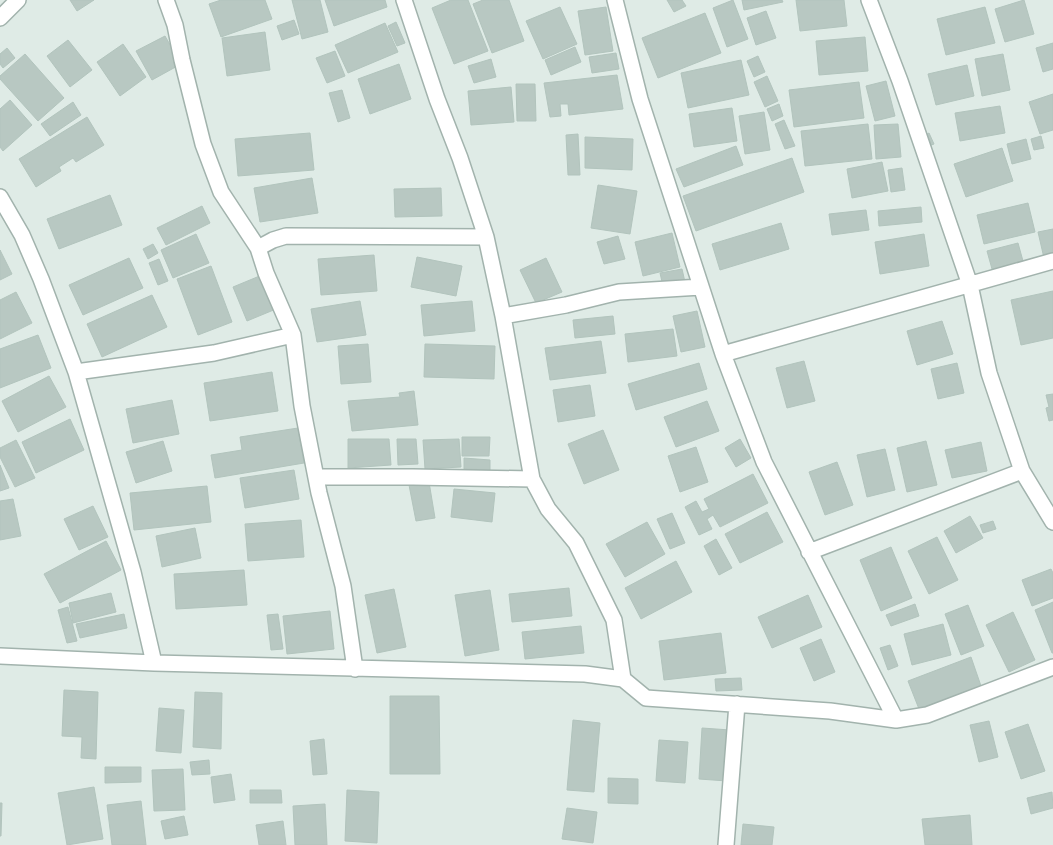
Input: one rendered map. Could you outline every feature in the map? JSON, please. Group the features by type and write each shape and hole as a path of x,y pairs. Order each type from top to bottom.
{"street":[{"path":"0,18 18,0"},
{"path":"166,0 175,25 203,144 221,192 258,248 266,274 293,335 302,406 316,477 343,586 355,669"},
{"path":"404,0 486,237 503,316 532,479 548,509 576,543 614,620 623,679"},
{"path":"615,0 640,99 723,354 764,462 896,720"},
{"path":"869,0 900,82 970,285 989,373 1022,471 1053,522"},
{"path":"0,197 22,235 41,279 76,372 133,572 154,663"},
{"path":"258,248 286,236 486,237"},
{"path":"723,354 1053,261"},
{"path":"503,316 566,305 619,292 701,287"},
{"path":"76,372 214,353 293,335"},
{"path":"809,552 1022,471"},
{"path":"316,477 414,476 532,479"},
{"path":"0,656 154,663 585,674 623,679 646,698 830,711 896,720 927,715 1053,667"},
{"path":"726,845 737,704"}],"building":[{"path":"70,0 94,0 77,11"},
{"path":"221,0 265,0 272,19 221,37 209,4"},
{"path":"292,0 320,0 328,32 302,39"},
{"path":"325,0 385,0 387,7 334,26"},
{"path":"451,0 468,0 488,51 454,64 432,8"},
{"path":"483,0 509,0 524,41 492,53 473,4"},
{"path":"667,0 682,0 686,6 674,12"},
{"path":"733,0 748,39 727,47 713,8"},
{"path":"742,0 782,0 783,2 744,10"},
{"path":"796,0 844,0 847,26 800,31"},
{"path":"1024,0 1034,34 1005,42 995,9"},
{"path":"560,7 577,44 543,59 526,21"},
{"path":"606,7 613,51 585,55 578,11"},
{"path":"985,7 995,43 946,55 937,19"},
{"path":"766,11 776,38 756,45 747,18"},
{"path":"705,13 721,53 658,78 642,38"},
{"path":"294,20 299,34 282,40 277,26"},
{"path":"396,22 405,43 397,46 388,26"},
{"path":"385,23 398,52 348,73 335,45"},
{"path":"265,32 270,70 227,76 222,38"},
{"path":"165,36 181,64 152,80 136,51"},
{"path":"865,37 868,71 819,75 816,41"},
{"path":"68,40 92,70 70,87 47,56"},
{"path":"1053,43 1053,69 1043,72 1036,48"},
{"path":"123,44 146,77 120,96 97,62"},
{"path":"575,47 581,62 551,75 545,60"},
{"path":"7,48 15,58 3,68 0,64 0,54"},
{"path":"335,51 345,76 327,83 316,58"},
{"path":"616,53 619,69 592,73 589,57"},
{"path":"25,54 64,98 38,121 0,79 0,76"},
{"path":"1003,54 1010,90 982,96 975,59"},
{"path":"758,56 765,72 754,77 747,61"},
{"path":"491,59 496,77 474,83 468,66"},
{"path":"741,60 749,95 688,108 681,73"},
{"path":"399,64 411,99 370,114 358,79"},
{"path":"967,65 974,96 936,105 928,74"},
{"path":"617,75 623,109 569,115 568,104 560,104 561,116 550,117 544,83"},
{"path":"767,76 778,101 765,107 754,82"},
{"path":"886,81 895,116 875,121 866,86"},
{"path":"859,82 864,118 794,127 789,90"},
{"path":"516,84 535,84 536,121 517,121"},
{"path":"511,87 514,122 471,125 468,91"},
{"path":"342,90 350,118 338,122 329,93"},
{"path":"1053,94 1053,130 1040,134 1029,102"},
{"path":"10,100 32,125 3,151 0,147 0,109"},
{"path":"73,102 81,115 50,136 41,124"},
{"path":"779,104 783,116 772,121 767,109"},
{"path":"1000,106 1005,133 960,141 955,113"},
{"path":"732,108 737,141 694,147 689,114"},
{"path":"764,112 770,150 745,154 739,116"},
{"path":"87,117 104,145 76,162 73,158 59,167 61,171 36,187 19,159"},
{"path":"784,120 795,146 785,149 775,124"},
{"path":"868,124 872,159 805,166 801,131"},
{"path":"898,124 901,157 876,159 874,125"},
{"path":"310,133 314,170 238,176 235,139"},
{"path":"929,133 934,144 926,147 922,137"},
{"path":"578,134 580,175 568,175 566,135"},
{"path":"1041,136 1044,148 1034,150 1031,139"},
{"path":"585,137 633,139 632,170 585,168"},
{"path":"1026,139 1031,159 1012,164 1007,144"},
{"path":"736,146 743,165 684,187 676,169"},
{"path":"1002,148 1013,181 966,197 954,164"},
{"path":"792,158 804,192 696,231 683,196"},
{"path":"882,162 888,191 852,198 847,169"},
{"path":"902,168 905,190 891,192 888,170"},
{"path":"312,178 318,213 260,222 254,188"},
{"path":"598,185 637,191 630,234 591,228"},
{"path":"441,188 442,216 395,217 394,189"},
{"path":"110,195 122,225 59,249 47,219"},
{"path":"1028,203 1035,232 984,244 977,215"},
{"path":"202,206 210,223 166,245 157,228"},
{"path":"921,207 922,222 879,226 878,211"},
{"path":"866,210 869,230 832,235 829,214"},
{"path":"781,223 789,249 720,270 712,244"},
{"path":"1053,229 1053,256 1044,258 1038,232"},
{"path":"672,233 680,267 643,276 635,242"},
{"path":"196,234 209,263 173,278 161,250"},
{"path":"924,234 929,266 880,274 875,242"},
{"path":"618,236 625,259 604,264 597,242"},
{"path":"1018,243 1023,261 992,269 987,251"},
{"path":"153,244 158,253 148,259 143,249"},
{"path":"0,250 12,274 0,280"},
{"path":"374,255 377,291 321,295 318,259"},
{"path":"417,257 462,266 456,296 411,287"},
{"path":"129,258 143,288 83,315 69,285"},
{"path":"546,258 562,292 536,303 520,270"},
{"path":"159,259 168,281 158,285 149,263"},
{"path":"211,266 232,322 198,335 177,279"},
{"path":"682,269 685,282 663,286 660,273"},
{"path":"262,275 276,309 247,321 233,287"},
{"path":"1053,291 1053,338 1021,345 1011,300"},
{"path":"16,292 32,323 0,339 0,300"},
{"path":"152,295 167,327 102,357 87,324"},
{"path":"360,301 366,335 317,342 311,309"},
{"path":"472,301 475,331 424,336 421,305"},
{"path":"697,311 705,347 681,352 673,316"},
{"path":"613,316 615,334 575,338 573,320"},
{"path":"942,321 953,354 917,365 907,331"},
{"path":"673,329 677,356 628,362 625,334"},
{"path":"38,335 51,368 0,388 0,349"},
{"path":"601,341 606,373 550,380 545,348"},
{"path":"368,344 371,382 341,384 338,346"},
{"path":"425,344 495,346 494,379 424,377"},
{"path":"804,361 815,401 787,408 776,368"},
{"path":"699,363 707,389 636,410 628,384"},
{"path":"957,363 964,393 938,399 931,369"},
{"path":"272,372 278,411 210,421 204,383"},
{"path":"49,376 66,407 18,432 2,401"},
{"path":"590,385 595,416 558,422 553,390"},
{"path":"414,391 418,425 352,431 348,401 400,397 399,393"},
{"path":"1053,394 1053,420 1049,421 1046,408 1049,407 1046,395"},
{"path":"172,400 179,434 133,443 126,409"},
{"path":"707,401 719,431 676,447 664,417"},
{"path":"70,419 84,450 36,473 22,442"},
{"path":"298,428 304,463 215,478 211,455 242,450 240,437"},
{"path":"603,430 619,470 584,484 568,444"},
{"path":"462,437 490,437 489,456 462,456"},
{"path":"348,439 389,439 391,465 348,468"},
{"path":"397,439 416,439 418,464 398,465"},
{"path":"459,439 461,467 425,469 423,440"},
{"path":"740,439 751,458 736,467 725,448"},
{"path":"16,440 35,478 15,487 0,457 0,448"},
{"path":"163,441 172,471 136,483 126,452"},
{"path":"926,441 937,485 907,492 897,448"},
{"path":"981,442 987,471 952,478 945,450"},
{"path":"696,447 708,482 680,492 668,456"},
{"path":"885,449 895,490 867,497 857,455"},
{"path":"464,458 490,460 490,470 464,469"},
{"path":"837,462 853,505 825,515 809,472"},
{"path":"0,465 9,488 0,491"},
{"path":"294,470 299,499 245,508 240,478"},
{"path":"753,474 768,503 720,527 713,515 707,519 712,529 699,535 685,507 696,501 702,512 709,509 704,499"},
{"path":"429,482 435,518 416,521 409,485"},
{"path":"207,486 211,522 134,530 130,493"},
{"path":"454,489 495,493 492,522 451,517"},
{"path":"13,499 21,536 0,540 0,501"},
{"path":"93,506 108,537 79,550 64,519"},
{"path":"767,512 783,542 740,563 725,534"},
{"path":"672,513 685,543 670,549 657,519"},
{"path":"970,516 983,538 956,553 944,531"},
{"path":"301,520 304,557 248,561 245,524"},
{"path":"993,521 996,529 983,533 980,525"},
{"path":"647,522 665,554 625,577 606,544"},
{"path":"195,528 201,558 162,567 156,536"},
{"path":"937,537 958,580 929,594 908,551"},
{"path":"716,539 732,568 719,575 704,546"},
{"path":"106,541 121,570 60,603 44,574"},
{"path":"891,547 912,598 881,611 860,560"},
{"path":"676,561 692,592 641,619 625,588"},
{"path":"1051,569 1053,573 1053,598 1032,606 1022,580"},
{"path":"244,570 247,605 176,609 174,574"},
{"path":"569,588 572,616 512,622 509,594"},
{"path":"394,589 406,647 377,653 365,595"},
{"path":"490,590 499,650 465,656 455,595"},
{"path":"111,593 116,612 73,623 69,603"},
{"path":"808,595 822,627 772,648 758,617"},
{"path":"1053,602 1053,653 1052,653 1035,610"},
{"path":"915,604 919,616 891,626 886,615"},
{"path":"968,605 984,646 961,655 945,614"},
{"path":"68,607 77,641 67,643 58,610"},
{"path":"330,611 334,649 287,654 283,616"},
{"path":"1013,612 1035,660 1009,672 986,625"},
{"path":"124,614 127,628 80,638 76,624"},
{"path":"278,614 283,649 271,650 267,615"},
{"path":"943,624 951,655 912,665 904,634"},
{"path":"581,626 584,653 525,659 522,632"},
{"path":"721,633 726,673 664,680 659,641"},
{"path":"821,639 835,672 814,681 800,648"},
{"path":"890,645 898,666 888,670 880,648"},
{"path":"971,657 981,686 919,709 908,681"},
{"path":"741,678 742,690 716,691 715,679"},
{"path":"64,690 98,692 96,759 81,758 82,737 62,736"},
{"path":"195,692 222,693 221,749 193,747"},
{"path":"390,696 439,696 440,774 390,774"},
{"path":"159,708 184,710 181,753 156,751"},
{"path":"573,720 600,723 594,792 567,790"},
{"path":"989,721 998,757 979,762 970,725"},
{"path":"1028,724 1045,771 1021,779 1005,732"},
{"path":"702,728 730,730 727,781 699,779"},
{"path":"324,739 327,774 313,775 310,741"},
{"path":"659,740 688,742 685,783 656,781"},
{"path":"209,760 210,774 192,775 190,762"},
{"path":"105,767 141,767 141,782 105,783"},
{"path":"183,769 185,810 154,811 152,770"},
{"path":"231,774 235,800 214,803 211,777"},
{"path":"608,778 638,779 638,804 608,803"},
{"path":"94,787 103,839 67,845 58,793"},
{"path":"250,790 281,790 282,803 250,803"},
{"path":"347,790 379,792 377,843 345,841"},
{"path":"1052,792 1053,808 1031,814 1027,798"},
{"path":"141,801 146,845 112,845 107,805"},
{"path":"0,803 2,803 1,836 0,836"},
{"path":"325,804 327,845 295,845 293,806"},
{"path":"567,808 597,812 593,843 562,839"},
{"path":"970,815 972,845 925,845 922,819"},
{"path":"184,816 188,835 165,839 161,821"},
{"path":"283,821 286,845 259,845 256,825"},
{"path":"743,824 774,827 772,845 741,845"}]}
